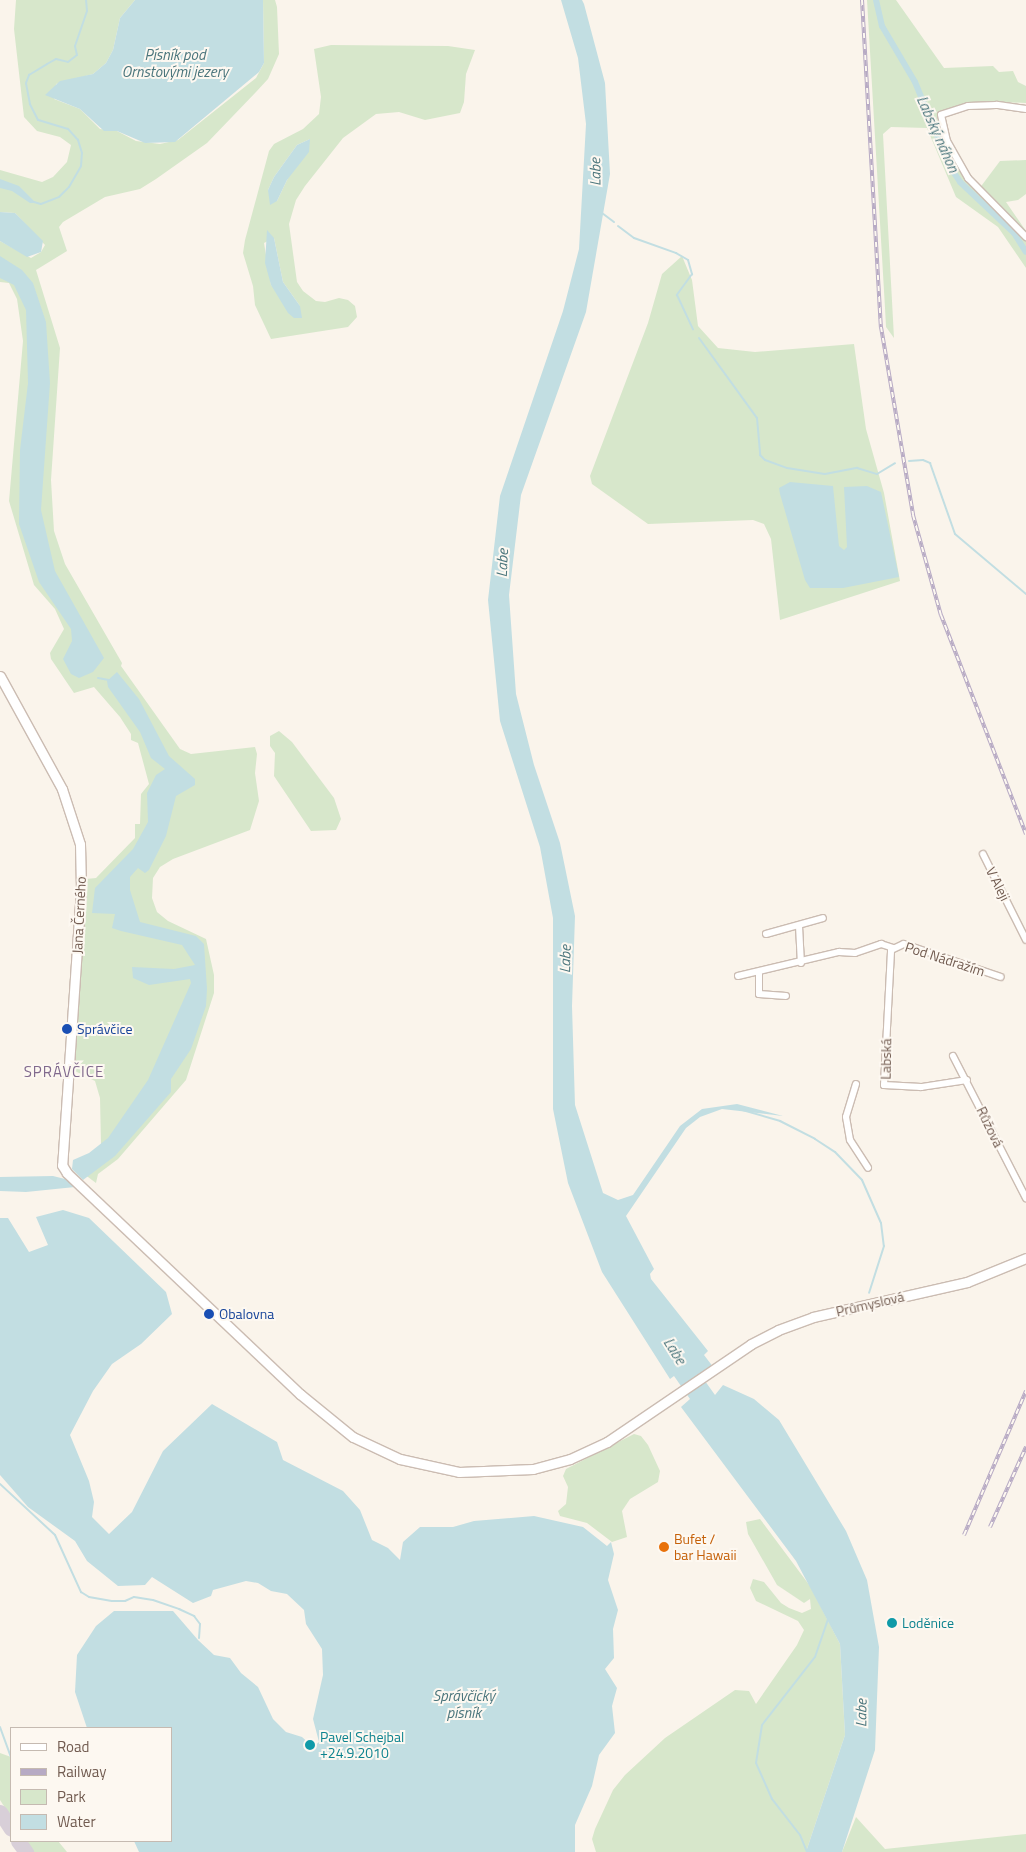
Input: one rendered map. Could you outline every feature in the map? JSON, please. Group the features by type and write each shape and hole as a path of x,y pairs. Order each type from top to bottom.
{"street":[{"path":"1026,109 996,105 968,106 941,115 947,141 968,178 1026,237"},
{"name":"Jana Černého","path":"0,676 62,789 80,844 81,889 62,1165 67,1173"},
{"name":"V Aleji","path":"983,854 1026,940"},
{"path":"766,934 823,918"},
{"path":"799,926 801,963"},
{"path":"738,976 758,974 881,944 892,949"},
{"name":"Pod Nádražím","path":"892,949 904,944 1001,977"},
{"name":"Labská","path":"892,949 884,1085 922,1087 967,1080"},
{"path":"758,974 759,994 786,996"},
{"name":"Růžová","path":"953,1056 1026,1198"},
{"path":"856,1084 846,1117 850,1140 868,1168"},
{"name":"Průmyslová","path":"67,1173 326,1416 353,1437 400,1459 459,1472 533,1468 570,1459 607,1442 751,1344 797,1322 967,1282 1026,1258"}],"green space":[{"path":"16,0 135,0 120,18 113,50 106,63 93,74 56,84 54,99 80,109 100,129 117,131 136,141 160,144 178,140 256,78 264,63 263,0 275,0 277,7 279,54 268,79 207,143 156,179 140,189 105,197 63,222 59,227 67,251 36,270 60,348 51,480 54,531 65,564 122,663 121,666 180,749 191,754 255,747 257,754 255,773 259,801 250,830 173,859 160,867 153,878 152,898 157,912 168,921 206,939 214,975 214,993 186,1080 118,1159 98,1174 96,1183 76,1168 101,1145 100,1098 95,1081 73,1070 86,879 96,878 135,838 135,824 140,824 141,794 149,784 138,743 131,740 131,734 120,717 94,687 74,693 51,659 50,653 64,629 55,609 34,585 9,501 23,341 17,299 9,283 0,282 0,241 31,258 41,252 45,245 15,213 0,212 0,170 42,182 53,177 67,162 71,145 60,137 37,131 24,117 14,29"},
{"path":"867,0 896,0 944,68 993,66 999,72 1013,71 1018,82 1026,86 1026,103 1000,102 937,113 938,127 955,162 979,189 1000,161 1026,160 1026,194 1018,200 1006,202 1026,231 1026,268 998,227 956,197 927,128 891,127 883,134 894,338 886,327"},
{"path":"331,45 448,46 475,50 466,74 464,102 460,113 425,120 399,112 376,114 343,138 305,186 296,200 289,224 297,282 303,291 316,301 325,302 339,298 348,300 355,306 357,317 348,327 271,339 255,305 253,286 243,253 269,151 274,144 303,129 319,114 321,97 314,49","holes":["310,139 287,180 277,201 268,190 274,177 297,145","274,238 283,282 300,306 271,285 264,243"]},
{"path":"682,256 692,280 698,326 718,348 755,352 854,344 866,429 884,493 900,581 780,620 771,539 764,524 753,520 648,524 592,484 590,476 648,323 662,274"},
{"path":"279,731 292,742 334,798 341,819 336,830 311,831 274,776 275,753 270,746 270,736"},
{"path":"634,1434 641,1436 648,1445 660,1471 658,1482 630,1499 622,1511 627,1537 612,1542 587,1523 560,1516 558,1511 566,1504 568,1487 563,1476 566,1469"},
{"path":"760,1519 810,1586 840,1644 845,1735 806,1852 596,1852 592,1839 595,1829 613,1790 625,1775 665,1738 735,1690 749,1691 756,1704 797,1645 804,1630 798,1621 756,1601 750,1588 753,1579 764,1582 781,1603 789,1608 802,1613 811,1609 810,1599 804,1603 777,1585 748,1534 746,1522"},
{"path":"0,1753 10,1757 10,1815 0,1800"},
{"path":"856,1817 885,1849 1026,1834 1026,1852 842,1852"},
{"path":"27,1842 59,1842 67,1852 33,1852"}],"water":[{"name":"Písník pod Ornstovými jezery","path":"135,0 263,0 264,63 259,72 175,142 145,143 117,131 104,131 80,109 45,95 60,81 93,74 106,63 113,50 120,18"},
{"name":"Labe","path":"561,0 582,0 584,4 605,83 610,174 586,312 521,495 509,595 516,694 534,765 560,843 575,916 572,1006 575,1105 603,1193 618,1200 633,1195 680,1126 702,1109 737,1104 783,1116 722,1109 700,1117 686,1128 626,1216 654,1269 650,1274 651,1279 708,1351 704,1355 717,1372 705,1381 715,1395 723,1385 754,1399 779,1420 846,1531 867,1580 879,1647 875,1750 842,1852 806,1852 845,1735 840,1644 796,1561 681,1407 690,1399 674,1376 670,1379 602,1272 568,1183 553,1109 553,918 540,847 500,721 488,600 500,496 563,311 579,249 586,124 578,58"},
{"path":"310,139 309,152 287,180 277,201 270,205 268,190 274,177 297,145"},
{"path":"0,179 19,186 36,203 30,203 12,191 0,188"},
{"path":"0,212 15,213 43,241 41,252 27,257 0,241"},
{"path":"267,230 274,238 283,282 300,306 302,318 294,318 288,313 271,285 265,263"},
{"path":"0,256 22,270 33,283 46,322 50,383 41,510 55,571 104,658 93,672 79,678 71,674 63,659 72,641 71,629 39,582 19,524 20,450 28,383 26,310 14,285 0,278"},
{"path":"790,482 833,486 839,546 844,550 847,547 844,487 867,486 881,492 899,577 843,588 810,588 805,580 780,494 779,488"},
{"path":"117,672 139,699 169,756 195,779 195,785 176,796 166,836 149,870 145,873 138,868 130,877 130,890 140,922 196,936 204,944 207,989 206,1006 191,1049 171,1079 171,1092 115,1156 83,1180 72,1169 73,1160 89,1153 108,1138 148,1080 191,983 190,979 149,985 133,978 132,967 174,969 195,965 182,945 112,928 115,914 92,913 95,888 133,849 148,822 147,793 156,775 165,769 151,758 140,732 108,687 107,681"},
{"path":"53,1176 65,1179 75,1187 26,1192 0,1191 0,1177"},
{"name":"Správčický písník","path":"63,1210 89,1218 166,1292 172,1314 141,1344 112,1364 93,1391 70,1435 89,1481 94,1502 92,1517 109,1534 132,1512 163,1451 212,1404 277,1442 283,1460 343,1491 360,1510 372,1540 388,1548 400,1560 403,1542 420,1527 453,1527 474,1521 534,1516 583,1527 607,1546 611,1542 614,1554 608,1580 618,1610 613,1629 614,1658 605,1669 617,1688 612,1706 615,1733 599,1755 592,1786 575,1825 575,1852 139,1852 134,1842 172,1842 172,1727 87,1727 75,1692 77,1655 96,1626 114,1611 173,1611 214,1655 230,1658 241,1673 258,1687 273,1719 286,1732 302,1737 313,1747 319,1742 313,1719 323,1675 322,1649 306,1624 304,1610 287,1594 271,1591 258,1583 246,1581 213,1590 211,1596 193,1603 152,1577 145,1585 118,1586 87,1561 75,1541 28,1507 0,1475 0,1218 8,1218 29,1252 48,1245 36,1217"}],"waterway":[{"path":"34,202 41,204 59,197 69,187 81,166 82,153 78,140 68,129 38,120 30,104 26,83 29,75 56,59 68,62 77,55 75,46 87,11 86,0"},
{"name":"Labský náhon","path":"876,0 882,26 915,82 950,167 960,182 1014,233 1026,252"},
{"path":"602,213 614,222"},
{"path":"618,226 634,238 676,253 688,260 692,274 677,295 693,330"},
{"path":"699,338 757,418 760,455 765,460 787,468 825,474 857,468 877,474 895,463"},
{"path":"909,461 923,460 930,463 955,534 1026,594"},
{"path":"98,678 109,680"},
{"path":"739,1109 780,1121 815,1139 835,1152 862,1180 881,1223 884,1246 869,1293"},
{"path":"0,1484 55,1535 81,1592 89,1597 112,1601 125,1601 134,1597 153,1600 179,1609 194,1616 200,1624 199,1638"},
{"path":"807,1852 800,1835 772,1799 756,1763 762,1725 815,1657 828,1620"},
{"path":"0,1727 10,1754"}],"taxiway":[{"path":"0,1812 10,1827"},
{"path":"19,1842 26,1852"}],"railway":[{"path":"862,0 881,327 913,515 941,615 1026,834"},
{"path":"964,1535 1026,1391"},
{"path":"990,1527 1026,1447"}],"place":[{"name":"Správčice","path":"67,1029"},
{"name":"Obalovna","path":"209,1314"},
{"name":"Bufet / bar Hawaii","path":"664,1547"},
{"name":"Loděnice","path":"892,1623"},
{"name":"Pavel Schejbal +24.9.2010","path":"310,1745"}],"district":[{"name":"SPRÁVČICE","path":"64,1072"}]}
